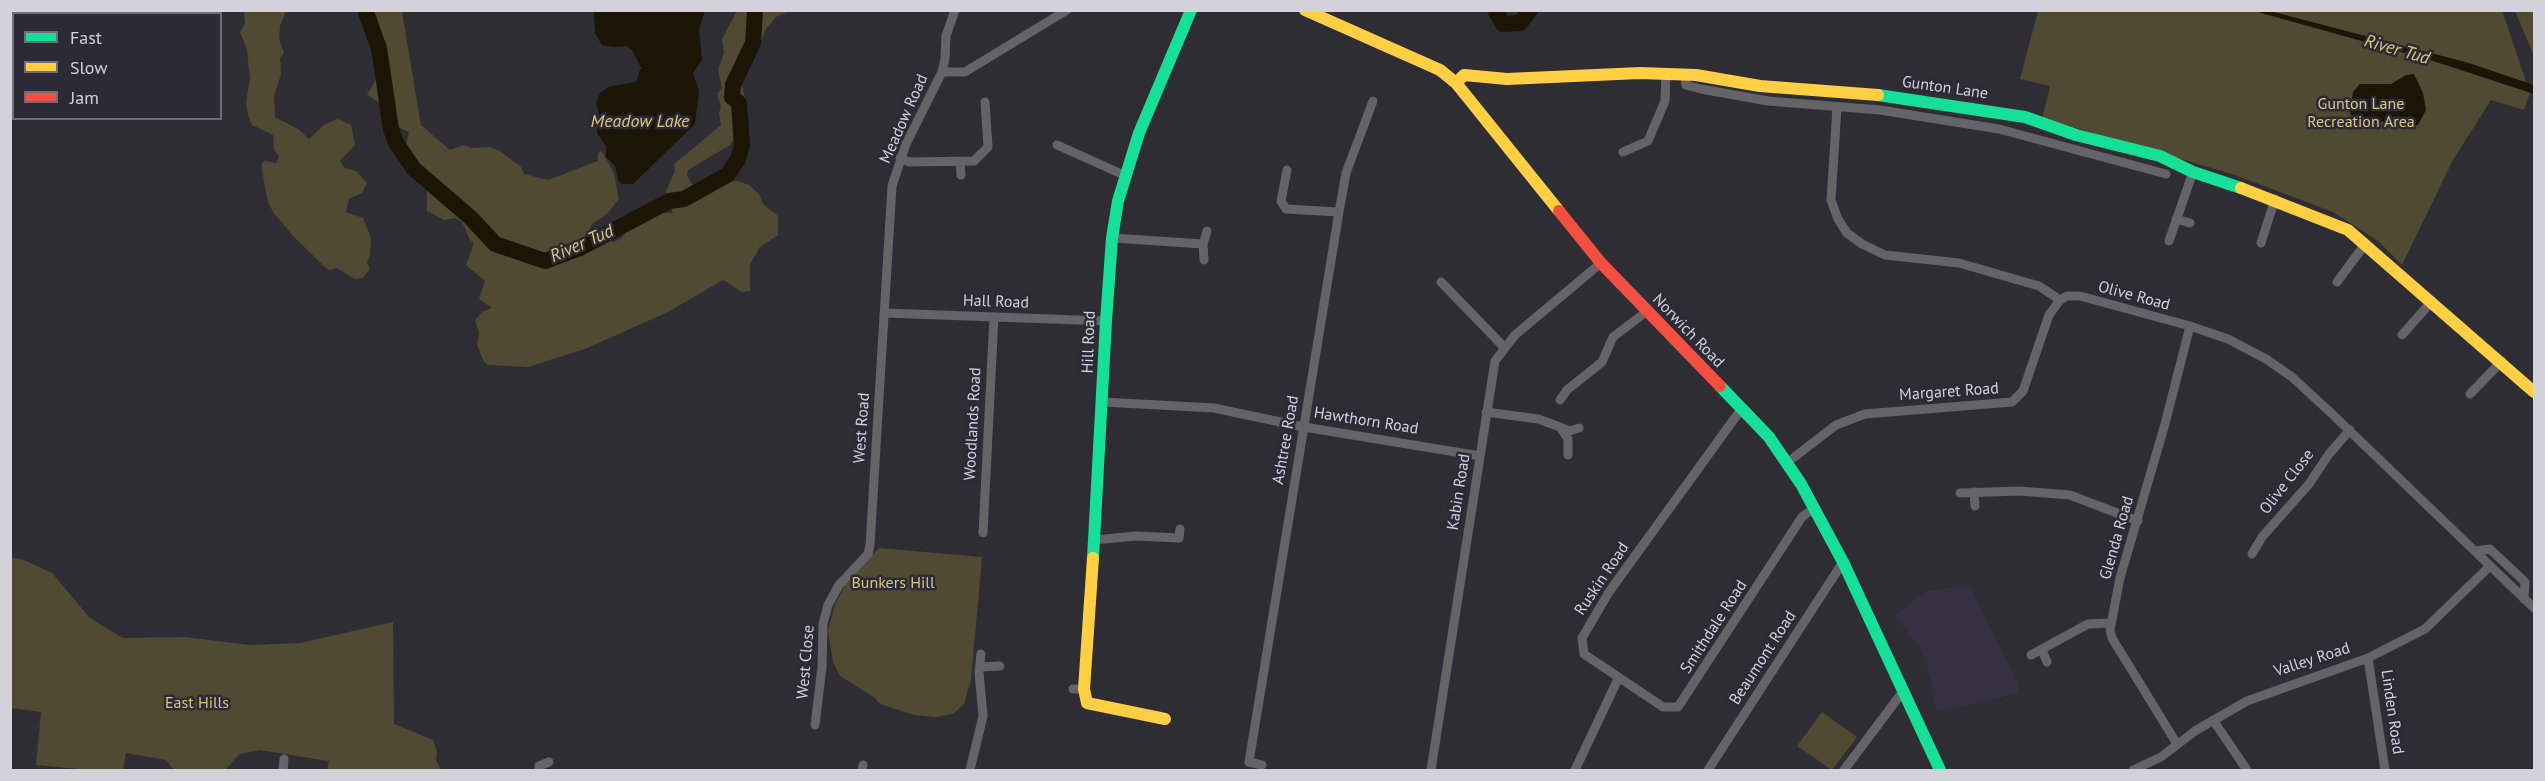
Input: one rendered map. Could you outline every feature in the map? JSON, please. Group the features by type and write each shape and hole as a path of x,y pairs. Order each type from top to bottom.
{"street":[{"name":"Meadow Road","path":"884,313 890,204 900,158 942,72 946,36 955,10"},
{"path":"942,72 965,72 1067,10"},
{"name":"Hill Road","path":"1159,721 1087,703 1078,689 1094,540 1112,238 1124,175 1191,10"},
{"name":"Norwich Road","path":"1305,10 1440,70 1456,83 1601,263 1646,312 1742,408 1788,462 1843,562 1940,771"},
{"path":"1623,152 1648,141 1665,101 1666,74"},
{"name":"Gunton Lane","path":"1456,83 1464,75 1507,79 1686,74 1760,86 1887,96 2007,113 2076,135 2153,154 2193,172 2275,199 2348,230 2366,243 2535,392"},
{"name":"Gunton Lane","path":"1686,74 1686,85 1701,89 1768,101 1880,110 1999,129 2166,174"},
{"name":"Ashtree Road","path":"1262,765 1249,762 1339,212 1346,173 1373,101"},
{"path":"900,158 909,162 974,161 988,147 985,102"},
{"path":"1837,108 1831,200 1838,219 1848,232 1862,244 1885,255 1959,263 2039,286 2060,300"},
{"path":"1358,109 1368,113"},
{"path":"1057,145 1124,175"},
{"path":"960,162 961,175"},
{"path":"1287,170 1281,201 1286,209 1339,212"},
{"path":"2169,241 2193,172"},
{"path":"2261,243 2275,199"},
{"path":"2176,219 2190,223"},
{"path":"1204,260 1203,244 1207,231"},
{"path":"1112,238 1203,244"},
{"path":"2337,282 2366,243"},
{"name":"Kabin Road","path":"1431,771 1486,412 1496,361 1504,347 1515,335 1601,263"},
{"path":"1441,282 1504,347"},
{"name":"Olive Road","path":"2060,300 2067,296 2080,296 2190,326 2228,339 2266,359 2292,377 2350,430 2535,608"},
{"name":"Margaret Road","path":"1788,462 1836,425 1865,414 1998,406 2012,402 2024,391 2049,315 2060,300"},
{"path":"2402,335 2432,301"},
{"path":"1560,400 1567,390 1602,362 1617,332 1646,312"},
{"name":"Hall Road","path":"884,313 1106,321"},
{"name":"West Road","path":"870,545 884,313"},
{"name":"Woodlands Road","path":"983,533 994,317"},
{"name":"Glenda Road","path":"2177,744 2112,638 2111,623 2120,578 2138,521 2190,326"},
{"path":"2470,394 2502,361"},
{"name":"Hawthorn Road","path":"1103,402 1214,408 1304,427 1480,456"},
{"name":"Ruskin Road","path":"1618,679 1588,660 1582,648 1582,638 1609,592 1742,408"},
{"path":"1486,412 1538,419 1569,430 1579,428"},
{"path":"1560,427 1569,439 1568,455"},
{"name":"Olive Close","path":"2252,554 2262,537 2309,484 2329,454 2350,430"},
{"path":"1960,493 2043,491 2070,495 2138,521"},
{"path":"1974,492 1975,506"},
{"name":"Smithdale Road","path":"1618,679 1663,707 1678,707 1802,517 1814,508"},
{"path":"1094,540 1136,536 1179,538 1180,529"},
{"name":"West Close","path":"815,725 822,667 823,624 828,605 838,585 868,554 870,545"},
{"name":"Olive Road","path":"2475,551 2490,549 2525,582 2524,599"},
{"name":"Beaumont Road","path":"1708,771 1843,562"},
{"name":"Valley Road","path":"2133,771 2161,757 2213,720 2272,690 2368,658 2426,630 2490,566"},
{"path":"2031,655 2088,624 2111,623"},
{"path":"2042,651 2047,662"},
{"path":"969,771 983,716 981,654"},
{"name":"Linden Road","path":"2368,658 2385,771"},
{"path":"980,667 1000,666"},
{"path":"1575,771 1618,679"},
{"path":"1844,771 1904,690"},
{"path":"2213,720 2247,771"},
{"path":"283,771 284,759"},
{"path":"538,771 539,766 549,762"}],"shaded area":[{"path":"1970,585 2012,671 2020,693 1937,712 1928,667 1919,646 1895,615 1927,591"}],"green space":[{"name":"Gunton Lane Recreation Area","path":"2502,10 2530,93 2524,110 2491,100 2453,160 2402,265 2378,241 2333,212 2235,175 2042,118 2050,86 2020,79 2038,11"},
{"path":"244,11 286,11 280,26 279,39 284,53 280,58 281,74 274,96 275,117 298,129 309,139 325,124 338,119 351,125 355,145 340,161 345,168 356,171 367,183 362,193 349,199 346,212 363,218 371,238 367,263 370,269 363,278 355,279 336,268 327,269 293,236 273,212 268,202 261,165 264,161 276,163 279,156 274,150 273,135 252,125 248,115 246,102 250,79 247,50 240,32 245,24"},
{"path":"375,11 402,11 421,125 450,150 464,145 471,148 490,147 500,151 521,167 524,174 548,180 598,161 598,154 600,151 603,153 614,174 619,199 607,214 592,224 590,229 613,242 622,238 630,227 643,222 652,213 673,213 666,191 675,171 674,164 721,125 719,113 721,107 717,94 722,88 718,70 724,53 722,39 737,11 789,11 776,17 766,29 759,46 743,56 738,65 748,114 730,145 688,170 687,176 693,185 738,181 749,185 759,194 763,204 778,216 778,235 760,247 750,264 750,291 742,292 723,280 668,312 585,349 528,367 488,365 484,362 477,345 479,333 475,320 482,312 492,308 479,299 485,281 466,265 474,243 470,240 462,222 455,218 444,220 427,211 427,170 414,158 406,144 409,132 396,126 393,118 379,102 367,95 381,71 386,51"},
{"path":"2515,11 2534,11 2534,56"},
{"name":"Bunkers Hill","path":"879,548 982,557 971,680 964,704 953,714 936,717 914,715 880,704 875,698 840,676 833,662 828,630 835,605 847,581"},
{"name":"East Hills","path":"11,557 24,560 52,573 90,618 123,638 185,637 250,645 300,643 393,622 394,724 433,740 437,751 436,760 441,770 327,770 329,761 260,750 240,754 225,770 178,770 172,768 166,760 126,753 123,770 90,770 36,765 41,712 11,708"},
{"path":"1822,712 1857,737 1832,770 1797,746"}],"water":[{"name":"Meadow Lake","path":"594,11 705,11 699,29 702,60 693,73 699,92 695,124 633,184 622,184 618,180 615,166 606,157 606,146 597,133 599,114 596,103 600,93 608,87 636,82 641,68 632,50 627,46 602,45 595,33"},
{"path":"2254,11 2270,11 2469,63 2534,85 2534,94 2430,60"},
{"path":"2414,74 2423,93 2426,110 2418,125 2408,127 2350,115 2353,92 2360,84 2391,84 2406,75"}],"waterway":[{"name":"River Tud","path":"365,10 379,48 391,129 396,143 414,169 471,218 495,244 545,261 580,248 669,201 684,199 727,175 737,161 742,146 739,103 732,97 733,85 753,43 755,10"},
{"name":"River Tud","path":"1495,10 1503,24 1520,23 1530,10"}],"traffic: fast":[{"path":"1093,558 1106,321 1112,238 1118,201 1139,133 1191,10"},
{"path":"1878,95 2025,117 2076,135 2160,156 2193,172 2241,188"},
{"path":"1720,386 1769,437 1801,484 1843,562 1940,770"}],"traffic: slow":[{"path":"1305,10 1440,70 1456,83 1559,211"},
{"path":"1456,83 1464,75 1507,79 1640,73 1696,75 1760,86 1878,95"},
{"path":"2241,188 2348,230 2534,392"},
{"path":"1093,558 1084,689 1087,703 1165,719"}],"traffic: jam":[{"path":"1559,211 1601,263 1720,386"}]}
